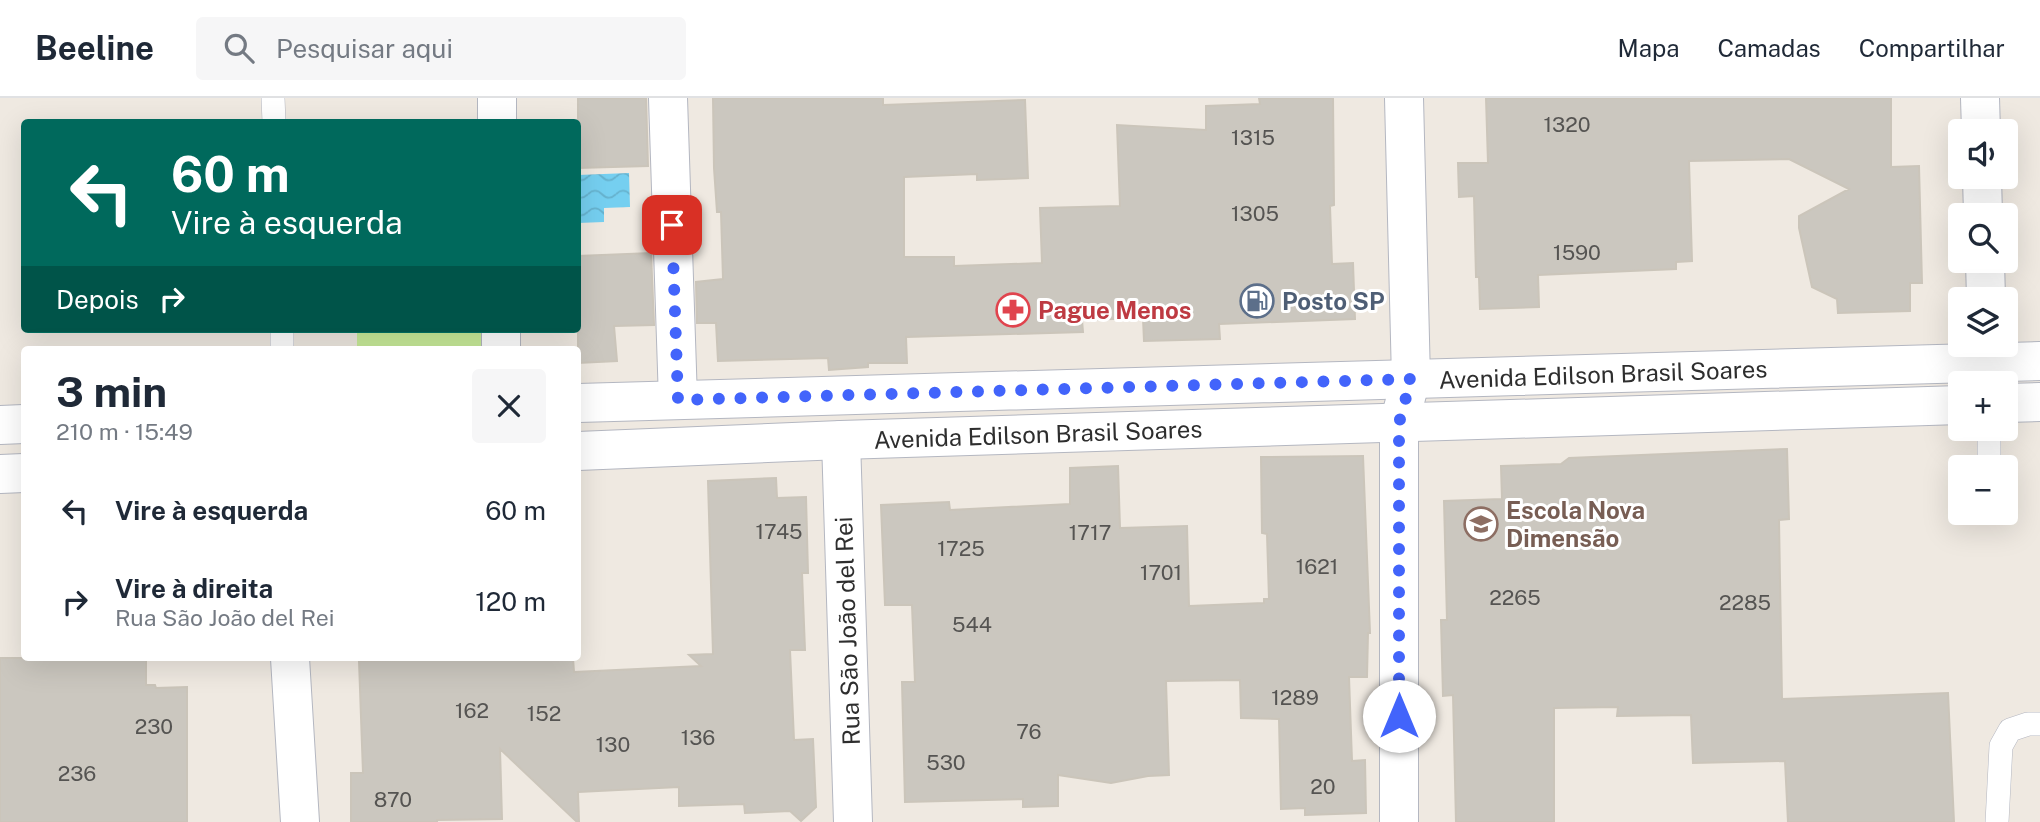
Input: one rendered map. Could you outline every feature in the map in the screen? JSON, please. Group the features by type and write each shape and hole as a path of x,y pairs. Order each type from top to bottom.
{"main road":[{"path":"496,98 497,119"},
{"path":"668,98 678,400"},
{"path":"1399,822 1399,423 1411,379 1404,98"},
{"path":"1980,98 1981,119"},
{"name":"Avenida Edilson Brasil Soares","path":"581,402 2040,361"},
{"path":"2018,403 2040,402"},
{"name":"Avenida Edilson Brasil Soares","path":"581,451 841,440 1948,405"},
{"path":"0,425 21,424"},
{"name":"Rua São João del Rei","path":"841,440 853,822"},
{"path":"0,474 21,473"},
{"path":"290,661 300,822"}],"lane":[{"path":"273,98 274,119"},
{"path":"1997,822 2001,746 2010,730 2028,724 2040,724"}],"green space":[{"path":"357,333 483,333 483,346 357,346"}],"water":[{"path":"629,173 630,207 604,208 604,222 581,223 581,175"}],"building":[{"path":"578,98 646,98 648,166 581,168 581,119 578,119"},
{"path":"713,98 883,98 883,105 1025,100 1028,178 977,180 977,174 904,177 904,257 954,257 954,266 1042,263 1040,208 1120,206 1117,125 1206,130 1206,106 1260,104 1259,98 1333,98 1334,205 1330,206 1332,264 1353,263 1355,319 1219,324 1220,339 1144,341 1143,318 1082,320 1083,332 906,337 907,363 868,363 868,367 829,370 828,358 718,361 716,323 697,323 696,282 723,279 721,212 717,212 714,168"},
{"path":"1486,98 1891,98 1891,167 1919,166 1922,283 1910,283 1910,311 1838,313 1837,299 1812,287 1799,228 1799,216 1849,189 1789,159 1689,161 1692,261 1676,262 1676,269 1538,275 1539,307 1480,309 1479,277 1476,277 1474,196 1459,197 1458,163 1488,163"},
{"path":"651,253 654,325 614,326 617,361 581,363 578,333 581,333 581,256"},
{"path":"1787,449 1789,519 1779,520 1782,699 1948,693 1954,822 1788,822 1785,761 1693,763 1691,715 1617,716 1618,707 1554,708 1554,822 1456,822 1453,695 1443,696 1441,620 1447,620 1444,501 1502,499 1501,466 1561,464 1569,458"},
{"path":"1363,456 1370,633 1367,677 1349,677 1352,761 1365,760 1366,813 1305,815 1305,808 1281,809 1279,719 1241,718 1240,680 1166,681 1169,775 1111,783 1058,775 1058,806 1023,807 1023,799 905,802 902,682 915,682 912,605 885,605 881,505 949,502 950,510 1070,504 1070,468 1118,466 1120,528 1187,526 1189,606 1264,603 1264,599 1269,599 1267,534 1262,533 1261,457"},
{"path":"776,478 777,498 806,497 808,573 802,573 805,650 790,650 794,740 813,739 816,807 801,821 790,811 745,813 744,804 679,806 679,787 578,792 577,822 500,749 502,819 351,822 351,773 363,773 359,661 573,661 574,672 701,666 689,655 713,654 708,481"},
{"path":"0,658 21,658 21,661 146,661 146,685 155,685 156,688 187,687 187,822 0,822"}],"place":[{"name":"Posto SP","path":"1257,301"},
{"name":"Pague Menos","path":"1013,310"},
{"name":"Escola Nova Dimensão","path":"1481,524"}],"route":[{"path":"672,225 678,400 1411,379 1399,423 1399,716"}]}
